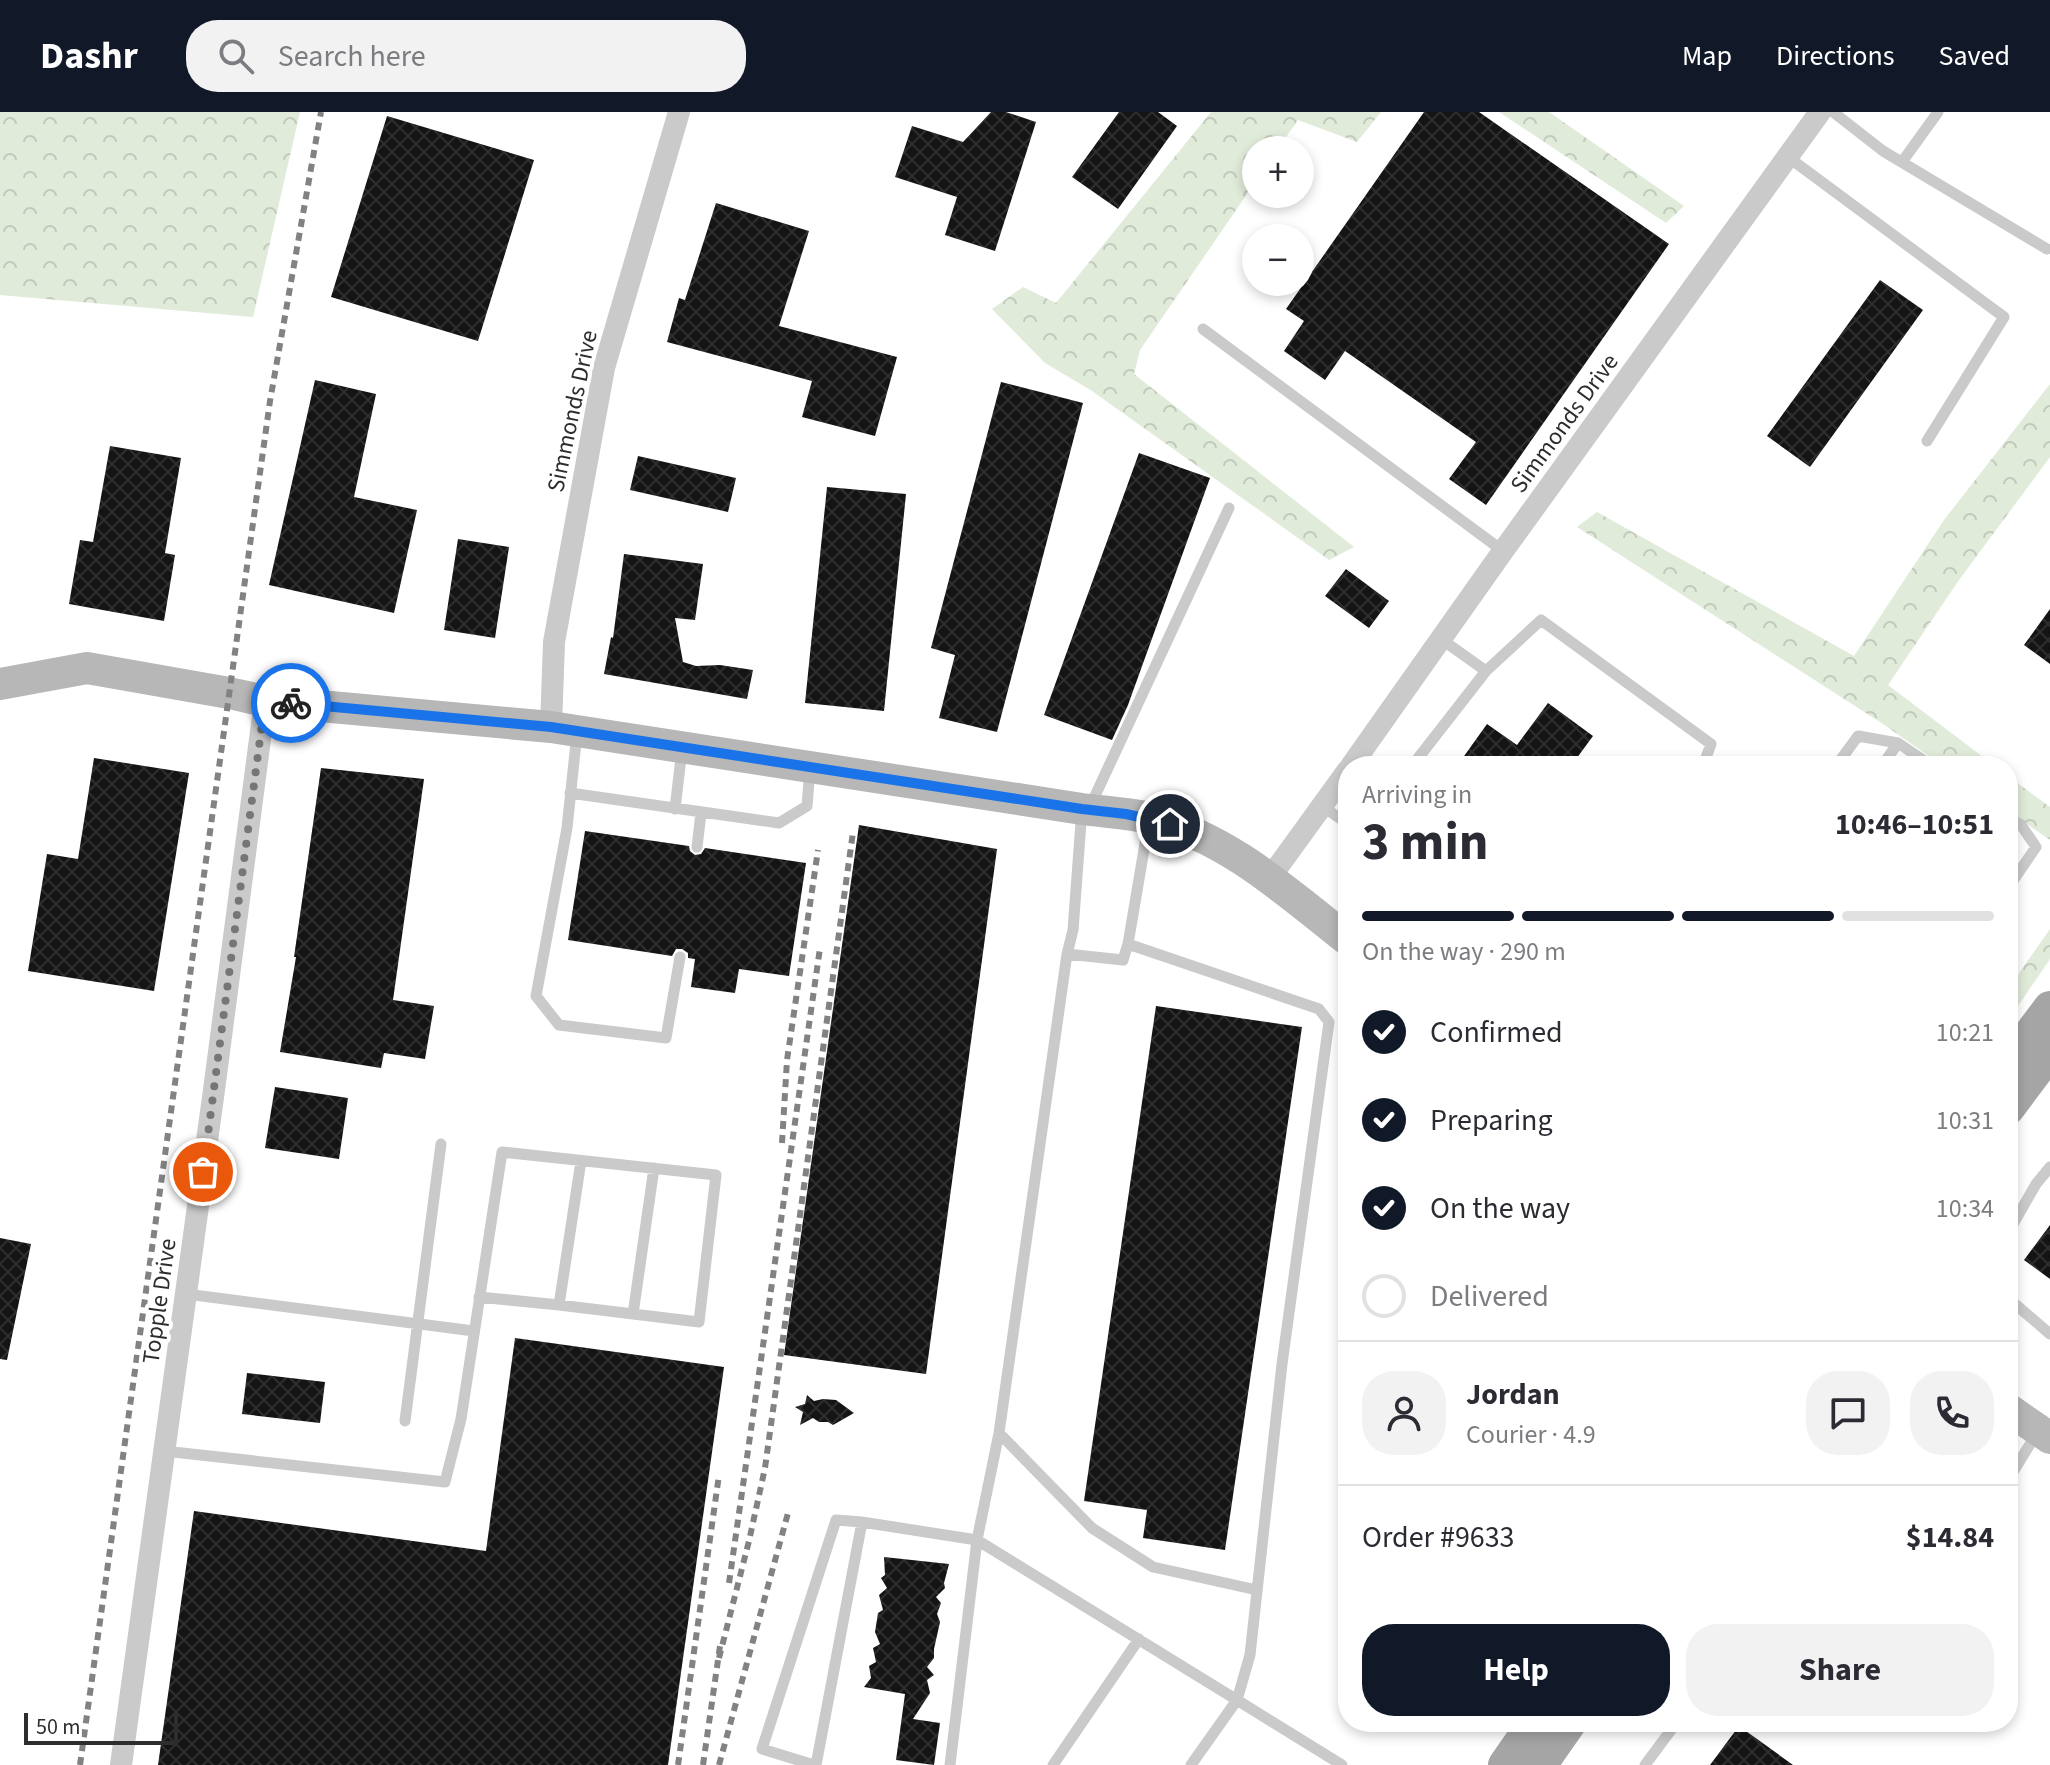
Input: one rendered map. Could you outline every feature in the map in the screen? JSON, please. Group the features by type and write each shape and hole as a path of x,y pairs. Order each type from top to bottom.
{"main road":[{"path":"2018,1051 2050,1008"},
{"path":"2018,1095 2050,1052"},
{"path":"1505,1765 1528,1732"},
{"path":"1540,1765 1563,1732"}],"street":[{"name":"Simmonds Drive","path":"564,730 554,642 604,368 679,112"},
{"name":"Simmonds Drive","path":"1358,756 1820,112"},
{"path":"0,684 87,668 265,701 564,730 1150,818 1203,838 1251,864 1338,932"},
{"name":"Topple Drive","path":"121,1765 265,701"},
{"name":"Simmonds Drive","path":"1269,879 1338,783"},
{"path":"2018,1416 2044,1434"}],"lane":[{"path":"1833,112 1883,151 2047,249"},
{"path":"1902,162 1938,112"},
{"path":"1788,157 2004,317 1927,441"},
{"path":"1203,329 1503,551"},
{"path":"950,1765 977,1540 999,1433 1067,954 1073,930 1082,809 1094,798 1229,508"},
{"path":"1420,756 1486,671 1541,620 1711,744 1707,756"},
{"path":"1441,639 1486,671"},
{"path":"564,730 570,793 567,828 536,996 559,1025 666,1038 680,957"},
{"path":"1843,756 1858,736 1898,743 1917,756"},
{"path":"1889,756 1898,743"},
{"path":"675,809 682,748"},
{"path":"570,793 779,823 807,806 810,768"},
{"path":"1322,806 1338,817"},
{"path":"697,847 701,813"},
{"path":"1067,954 1123,960 1150,818"},
{"path":"2018,823 2036,847 2018,873"},
{"path":"1128,944 1319,1009 1329,1022 1282,1364 1250,1655 1237,1700 1191,1765"},
{"path":"405,1421 441,1144"},
{"path":"164,1451 445,1482 461,1419 479,1297 502,1152 716,1175 699,1322 479,1297"},
{"path":"559,1305 581,1161"},
{"path":"2018,1216 2050,1167"},
{"path":"633,1314 654,1168"},
{"path":"186,1294 474,1331"},
{"path":"2018,1307 2050,1334"},
{"path":"999,1433 1092,1528 1153,1567 1257,1590"},
{"path":"2018,1467 2044,1434"},
{"path":"862,1522 815,1765 762,1749 836,1520 862,1522 977,1540 1342,1765"},
{"path":"1053,1765 1139,1639"},
{"path":"1645,1765 1670,1732"}],"green space":[{"path":"0,112 300,112 253,317 0,295"},
{"path":"1211,112 1381,112 1357,142 1298,120 1287,136 1242,136 1242,201 1140,350 1134,374 1354,547 1329,560 1092,391 1045,363 992,309 1023,287 1056,303"},
{"path":"1499,112 1549,112 1684,206 1666,223"},
{"path":"2050,384 2050,457 1959,580 1888,685 1982,756 1929,756 1577,527 1597,512 1854,656 1944,520"},
{"path":"2018,783 2050,807 2050,840 2018,818"},
{"path":"2050,929 2050,959 2018,1006 2018,975"}],"building":[{"path":"991,112 1006,112 1036,122 995,251 945,235 957,197 895,177 912,126 963,142"},
{"path":"1119,112 1158,112 1177,126 1118,209 1072,177"},
{"path":"1424,112 1479,112 1669,244 1486,505 1449,479 1476,442 1345,351 1325,380 1284,351 1304,321 1286,309 1295,296 1314,296 1314,269"},
{"path":"387,116 534,160 478,341 331,297"},
{"path":"716,203 809,231 779,326 897,357 875,436 802,417 812,381 667,342 679,298 685,300"},
{"path":"1880,280 1923,310 1810,467 1767,436"},
{"path":"315,380 376,394 354,497 417,510 394,613 269,585"},
{"path":"1001,382 1083,403 997,732 939,718 955,655 931,648"},
{"path":"110,446 181,458 165,553 175,555 164,621 69,604 80,540 93,542"},
{"path":"1139,453 1210,478 1128,705 1112,740 1044,715"},
{"path":"638,456 736,478 728,512 630,490"},
{"path":"827,487 906,494 884,711 805,703"},
{"path":"458,539 509,547 495,638 444,630"},
{"path":"624,554 703,564 695,620 675,618 683,662 696,666 720,665 753,670 747,699 604,674 613,638"},
{"path":"1346,569 1389,601 1369,628 1325,596"},
{"path":"2050,609 2050,664 2024,645"},
{"path":"1548,703 1593,736 1578,756 1464,756 1487,724 1517,745"},
{"path":"94,758 189,773 154,991 28,971 47,854 78,859"},
{"path":"321,768 424,779 393,1000 434,1006 425,1059 384,1053 381,1068 280,1052"},
{"path":"859,825 997,849 926,1374 784,1355"},
{"path":"585,831 689,846 695,855 701,854 705,848 806,863 789,976 739,969 735,993 691,987 695,959 688,958 688,953 682,949 676,949 672,956 568,940"},
{"path":"1156,1006 1302,1027 1225,1550 1143,1538 1147,1510 1084,1501"},
{"path":"275,1087 348,1098 339,1159 265,1148"},
{"path":"2050,1225 2050,1279 2024,1260"},
{"path":"0,1238 31,1244 7,1360 0,1359"},
{"path":"515,1338 724,1367 668,1765 158,1765 194,1511 486,1551"},
{"path":"247,1373 325,1382 320,1423 242,1414"},
{"path":"807,1395 814,1401 836,1400 854,1413 833,1425 813,1418 800,1425 803,1412 795,1407 805,1404"},
{"path":"884,1557 949,1564 945,1588 936,1597 941,1603 937,1614 940,1622 934,1658 927,1667 934,1675 927,1680 930,1693 913,1719 940,1723 934,1765 896,1760 905,1694 864,1687 871,1678 869,1666 876,1662 873,1648 880,1644 875,1632 878,1613 883,1610 879,1595 887,1588 881,1578 885,1575"},
{"path":"1735,1732 1747,1732 1793,1765 1710,1765"}],"railway":[{"path":"80,1765 270,401 321,112"},
{"path":"719,1658 765,1468 853,832"},
{"path":"782,1143 787,1060 818,850"},
{"path":"729,1583 820,948"},
{"path":"678,1765 719,1475"},
{"path":"719,1765 788,1513"},
{"path":"703,1765 720,1646"}],"way so far":[{"path":"203,1172 265,701 291,703"}],"route":[{"path":"291,703 551,727 1126,814 1170,824"}]}
